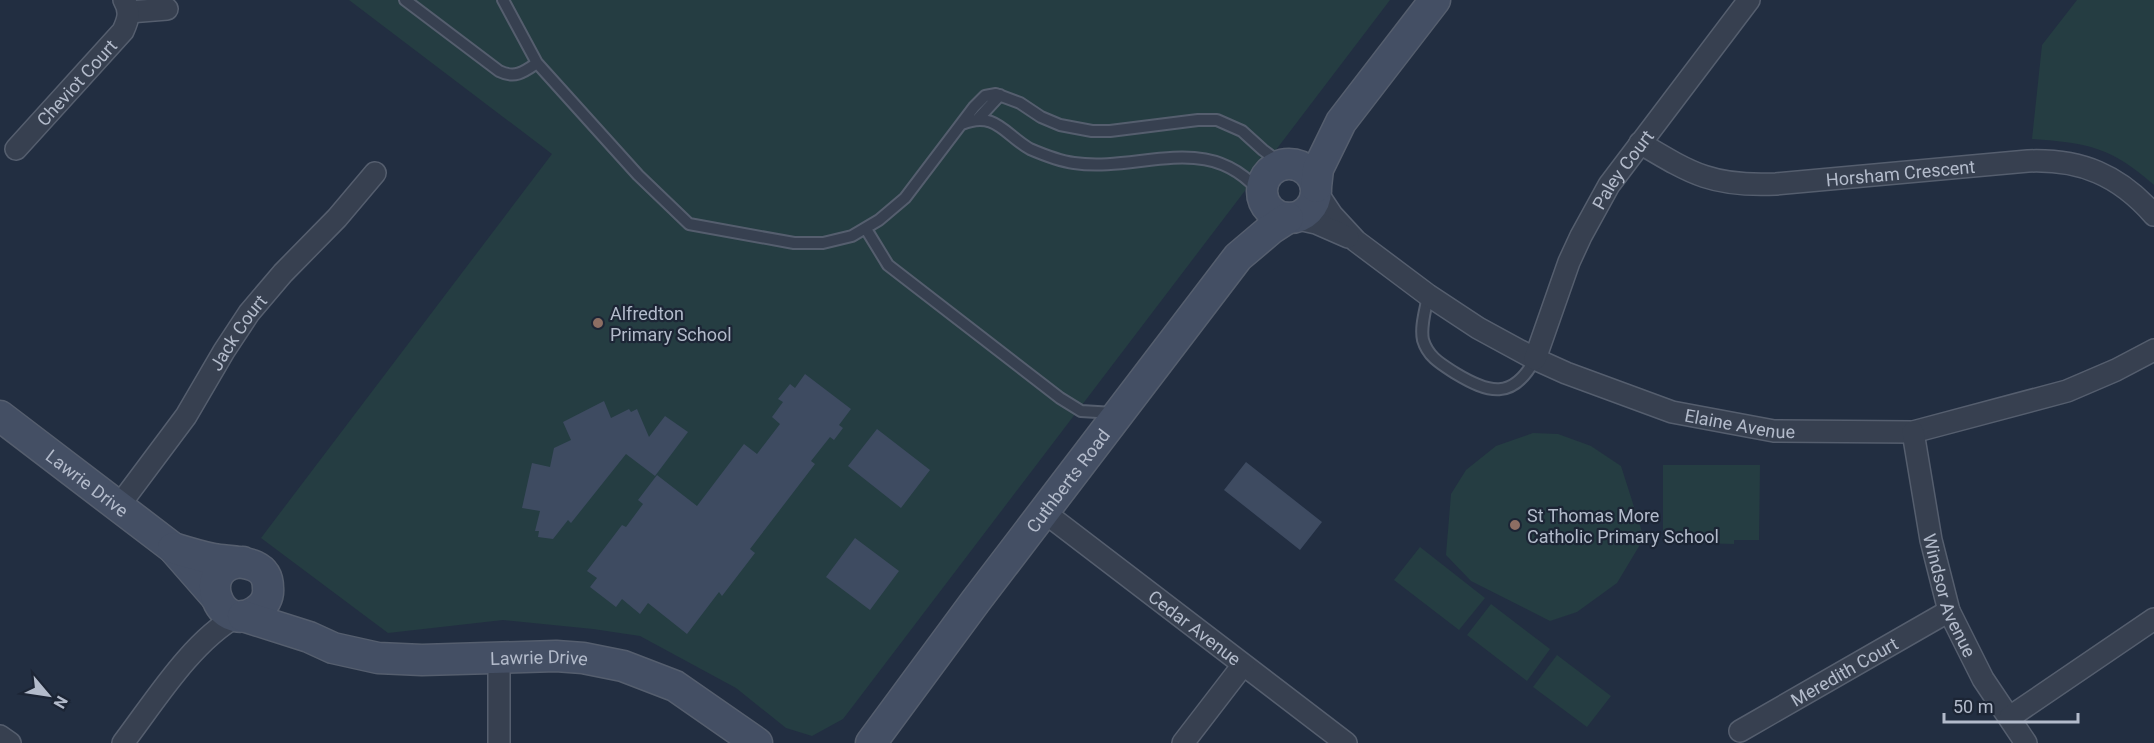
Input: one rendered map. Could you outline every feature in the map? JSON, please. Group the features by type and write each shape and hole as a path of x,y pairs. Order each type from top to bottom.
{"street":[{"path":"1341,122 1318,169 1311,207 1302,215 1291,218 1280,217 1273,213 1263,197 1266,178 1271,171 1285,165 1316,144 1341,122 1435,0"},
{"name":"Paley Court","path":"1534,359 1581,236 1609,185 1749,0"},
{"name":"Cheviot Court","path":"16,149 117,38 128,20 127,6 167,9"},
{"name":"Horsham Crescent","path":"1640,143 1697,174 1714,181 1738,184 1776,184 2028,161 2067,163 2094,170 2115,181 2136,196 2154,215"},
{"path":"1285,165 1299,166 1306,170 1314,180 1316,189"},
{"name":"Jack Court","path":"118,507 186,416 249,313 283,273 338,218 375,173"},
{"name":"Elaine Avenue","path":"1316,189 1332,215 1356,241 1428,295 1478,328 1534,359 1584,381 1672,412 1774,431 1913,432 2067,391 2154,350"},
{"name":"Cuthberts Road","path":"1238,257 1263,197"},
{"name":"Cuthberts Road","path":"870,743 1238,257 1271,230 1291,218"},
{"name":"Elaine Avenue","path":"1291,218 1316,223 1356,241"},
{"name":"Lawrie Drive","path":"0,416 173,548 228,607 309,637 324,645 353,654 391,660 577,657 635,670 675,686 759,742"},
{"name":"Windsor Avenue","path":"1913,432 1930,540 1949,611 1983,679 2026,743"},
{"name":"Cedar Avenue","path":"1044,512 1346,743"},
{"name":"Lawrie Drive","path":"173,548 254,569 309,637"},
{"path":"123,743 195,649 222,625 228,607 216,579 222,570 232,564 254,569 268,588 263,605 255,613 228,607"},
{"name":"Meredith Court","path":"1740,731 1949,611"},
{"path":"2010,717 2154,619"},
{"path":"499,657 499,743"},
{"path":"1183,743 1243,665"},
{"name":"Cuthberts Road","path":"847,743 899,703"},
{"path":"0,736 10,743"}],"lane":[{"path":"405,0 507,75 516,75 537,63"},
{"path":"503,0 509,15 537,63 638,175 689,224 794,243 823,243 852,236 893,210 905,198 974,107 985,96 991,94 1020,103 1052,122 1083,131 1110,131 1217,120 1237,128 1285,165"},
{"path":"977,120 1000,95"},
{"path":"962,124 977,120 996,124 1025,145 1073,163 1099,165 1174,157 1204,159 1244,176 1263,197"},
{"path":"866,229 888,265 1060,398 1081,411 1120,412"},
{"path":"1428,295 1422,331 1423,340 1430,355 1440,364 1478,386 1496,390 1516,382 1528,371 1534,359"}],"green space":[{"path":"349,0 1390,0 843,719 812,736 786,728 736,688 640,636 503,620 388,633 261,538 552,154"},
{"path":"2077,0 2154,0 2154,185 2125,162 2098,149 2084,145 2032,139 2042,45"},
{"path":"1533,433 1558,434 1591,446 1621,466 1644,538 1617,583 1577,612 1550,621 1471,581 1446,555 1451,494 1466,470 1496,446"},
{"path":"1663,465 1760,465 1759,540 1734,540 1734,544 1697,543 1696,540 1663,540"},
{"path":"1420,547 1485,598 1459,630 1394,580"},
{"path":"1491,604 1550,649 1527,681 1467,635"},
{"path":"1557,655 1611,696 1587,727 1533,687"}],"building":[{"path":"805,374 851,409 839,425 843,428 834,440 830,437 811,461 815,464 750,549 755,553 722,596 719,592 687,634 648,603 640,614 622,599 616,607 590,587 597,578 587,571 622,525 626,527 643,504 638,500 657,475 697,506 744,444 757,454 780,424 772,417 783,402 778,399 790,384 795,388"},
{"path":"604,401 611,418 629,409 631,412 637,409 649,437 665,416 688,432 655,476 626,454 571,523 568,520 553,539 538,537 539,531 535,531 540,511 522,508 532,463 550,467 554,448 571,440 563,422"},
{"path":"877,429 930,470 901,508 848,466"},
{"path":"1246,462 1322,522 1300,550 1224,490"},
{"path":"855,538 899,571 870,610 826,577"}],"place":[{"name":"Alfredton Primary School","path":"598,323"},
{"name":"St Thomas More Catholic Primary School","path":"1515,525"}]}
